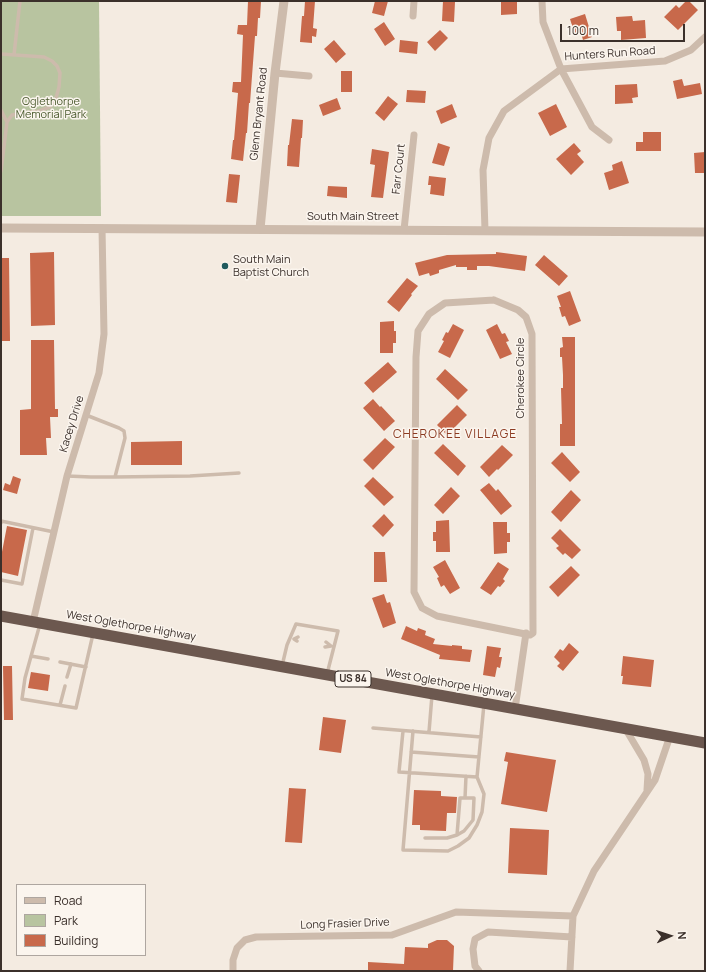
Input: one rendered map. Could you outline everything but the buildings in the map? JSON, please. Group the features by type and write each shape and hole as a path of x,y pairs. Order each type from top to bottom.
{"highway":[{"name":"West Oglethorpe Highway","path":"1,616 705,743"}],"street":[{"name":"Glenn Bryant Road","path":"260,229 275,73 284,1"},
{"path":"412,16 414,1"},
{"path":"542,1 543,22 561,69 592,127 610,140"},
{"name":"Hunters Run Road","path":"485,230 483,170 489,138 504,111 561,69 664,61 691,50 705,37"},
{"path":"275,73 309,76"},
{"name":"Farr Court","path":"404,230 414,135"},
{"name":"South Main Street","path":"1,228 705,232"},
{"name":"Kacey Drive","path":"36,623 67,476 99,373 104,334 102,228"},
{"name":"Cherokee Circle","path":"494,300 518,310 526,317 532,334 533,633 530,635 526,633 437,616 422,608 414,592 416,357 418,331 429,314 445,303 494,300"},
{"name":"Cherokee Circle","path":"515,708 526,633"},
{"path":"625,728 644,760 648,774 647,791"},
{"path":"570,971 573,916 594,871 655,780 670,736"},
{"name":"Long Frasier Drive","path":"233,971 233,960 237,948 245,940 256,937 392,935 456,912 573,916"},
{"path":"479,971 475,966 473,950 475,939 488,932 572,937"}],"lane":[{"path":"14,55 20,1"},
{"path":"1,54 44,57 52,61 57,66 60,73 59,87 56,98 50,107 39,111 12,115 7,122 1,171"},
{"path":"1,110 7,122"},
{"path":"86,414 119,428 124,432 125,438 115,477"},
{"path":"67,476 190,476 239,473"},
{"path":"1,523 1,521 54,532"},
{"path":"1,580 22,584 33,528"},
{"path":"36,623 22,699 76,708 94,633"},
{"path":"282,666 287,645 295,639 296,624 338,632 326,675"},
{"path":"325,644 333,646"},
{"path":"31,656 48,660"},
{"path":"60,662 86,667"},
{"path":"67,677 71,664"},
{"path":"60,705 65,686"},
{"path":"429,732 432,694"},
{"path":"413,731 403,850 448,851 469,838 477,825 482,812 484,794 478,777 484,703"},
{"path":"373,728 481,737"},
{"path":"403,730 399,772 478,777"},
{"path":"411,752 479,757"},
{"path":"465,798 466,776"},
{"path":"425,838 447,838 457,835 464,831 473,820 474,798 460,798 457,835"}],"green space":[{"name":"Oglethorpe Memorial Park","path":"1,1 99,1 101,216 1,216"}],"place":[{"name":"South Main Baptist Church","path":"225,266"}],"district":[{"name":"CHEROKEE VILLAGE","path":"455,435"}]}
